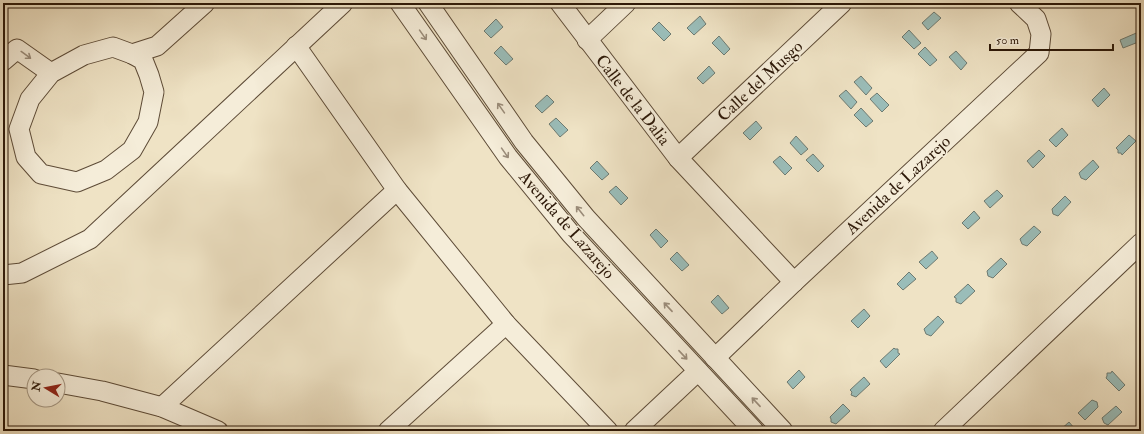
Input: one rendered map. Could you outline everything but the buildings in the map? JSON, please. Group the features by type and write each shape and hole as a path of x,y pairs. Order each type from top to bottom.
{"street":[{"path":"132,54 157,46 205,3"},
{"path":"3,275 22,273 90,239 343,3"},
{"name":"Avenida de Lazarejo","path":"400,3 508,157 570,234 754,431"},
{"name":"Avenida de Lazarejo","path":"428,3 524,142 586,218 783,431"},
{"name":"Calle de la Dalia","path":"560,3 678,158 794,282"},
{"path":"587,40 626,3"},
{"name":"Calle del Musgo","path":"678,158 842,3"},
{"name":"Avenida de Lazarejo","path":"715,358 794,282 1040,53 1042,34 1036,19 1019,3"},
{"path":"150,75 157,46"},
{"path":"296,46 397,190 506,324 608,431"},
{"path":"113,47 132,54 143,60 150,75 154,92 148,122 132,150 106,170 77,182 41,174 26,157 19,129 30,99 51,73 84,55 113,47"},
{"path":"3,61 17,49 51,73"},
{"path":"162,407 397,190"},
{"path":"946,430 1141,243"},
{"path":"388,431 506,324"},
{"path":"634,431 698,371"},
{"path":"3,375 26,378"},
{"path":"66,384 102,391 162,407 218,431"}],"water":[{"path":"934,12 941,18 928,30 922,23"},
{"path":"700,16 706,24 694,35 687,28"},
{"path":"496,19 503,27 491,38 484,31"},
{"path":"659,22 671,34 664,41 652,29"},
{"path":"909,30 921,43 914,49 902,37"},
{"path":"1141,31 1141,41 1123,48 1120,40"},
{"path":"719,36 730,49 724,55 712,43"},
{"path":"501,46 513,59 506,65 494,53"},
{"path":"925,47 937,60 930,66 918,54"},
{"path":"956,51 967,63 961,70 949,57"},
{"path":"709,66 715,73 703,84 697,78"},
{"path":"861,76 872,88 866,95 854,82"},
{"path":"1104,88 1110,95 1098,107 1092,100"},
{"path":"846,90 857,102 851,109 839,96"},
{"path":"877,93 889,105 882,112 870,99"},
{"path":"547,95 554,102 542,113 535,106"},
{"path":"861,108 873,121 866,127 854,115"},
{"path":"556,118 568,130 560,137 549,124"},
{"path":"756,121 762,128 750,140 743,133"},
{"path":"1062,128 1068,135 1056,147 1049,140"},
{"path":"1129,135 1136,141 1122,155 1121,153 1118,153 1116,148"},
{"path":"796,136 808,149 801,155 790,143"},
{"path":"1039,150 1045,156 1033,168 1027,161"},
{"path":"813,154 824,166 818,172 806,160"},
{"path":"780,156 792,168 785,175 773,162"},
{"path":"1093,160 1099,167 1086,180 1081,178 1079,173"},
{"path":"597,161 609,174 602,180 590,168"},
{"path":"616,186 628,198 621,205 609,192"},
{"path":"997,190 1003,196 990,208 984,201"},
{"path":"1065,196 1071,202 1058,216 1053,214 1052,209"},
{"path":"974,211 980,218 968,229 962,223"},
{"path":"1034,226 1041,232 1027,246 1022,244 1020,239"},
{"path":"656,229 668,241 661,248 650,235"},
{"path":"932,251 938,258 926,269 919,262"},
{"path":"677,252 689,265 682,271 670,259"},
{"path":"1001,258 1007,264 993,278 988,276 987,271"},
{"path":"909,272 916,279 903,290 897,284"},
{"path":"968,284 975,291 961,304 956,302 956,298 954,297"},
{"path":"718,295 729,308 722,314 711,302"},
{"path":"864,309 870,316 858,328 851,321"},
{"path":"938,316 944,322 931,336 926,334 924,329"},
{"path":"894,348 898,349 898,353 900,354 886,368 880,361"},
{"path":"799,370 805,377 793,389 787,382"},
{"path":"1112,371 1125,385 1119,391 1106,378 1107,373 1111,373"},
{"path":"864,377 870,384 856,397 851,395 852,392 850,390"},
{"path":"1092,400 1097,402 1098,407 1085,420 1078,413"},
{"path":"843,404 850,411 836,424 831,422 830,417"},
{"path":"1116,406 1122,412 1108,425 1104,423 1102,418"},
{"path":"1069,422 1075,429 1072,431 1059,431"}]}
